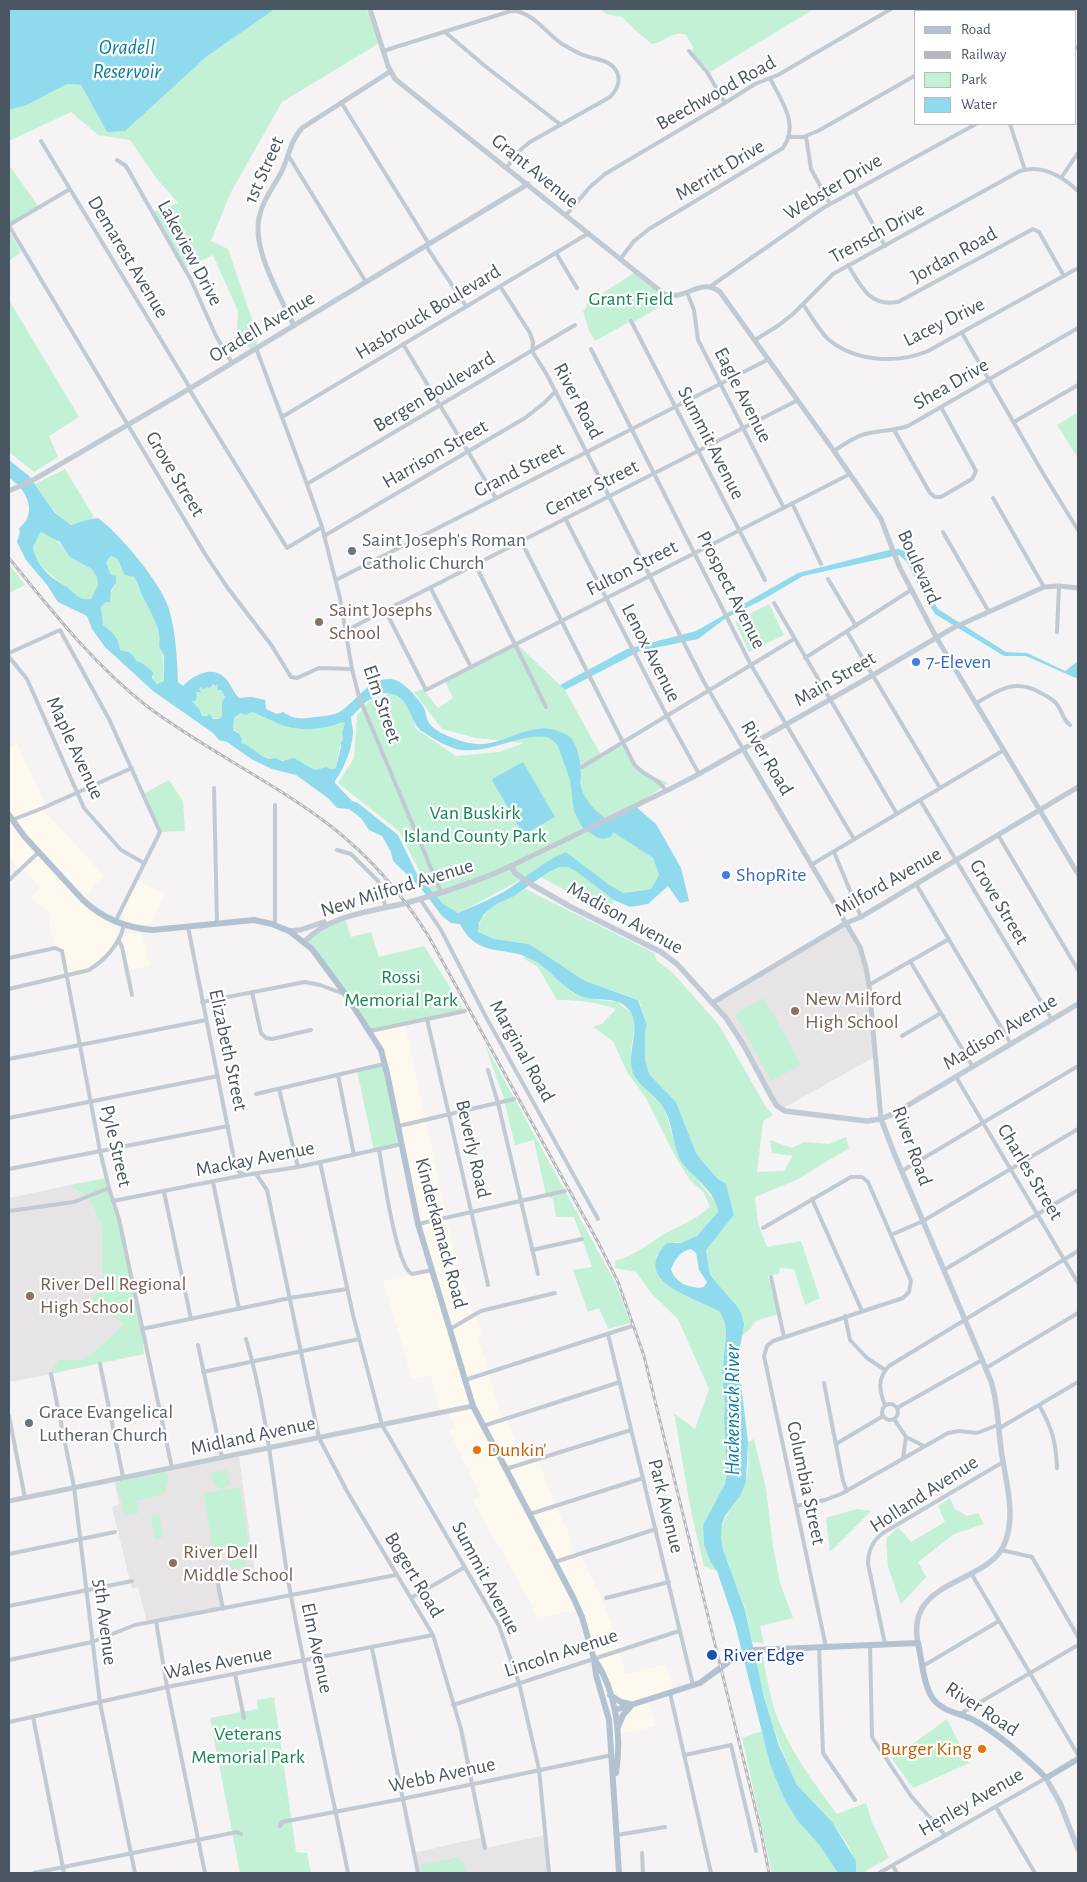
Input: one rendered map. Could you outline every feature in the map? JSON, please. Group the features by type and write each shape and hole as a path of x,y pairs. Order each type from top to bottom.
{"main road":[{"name":"Kinderkamack Road","path":"10,819 88,905 115,922 153,930 254,920 275,925 289,931 312,949 346,995 381,1050 399,1126 418,1224 473,1406 582,1617 594,1658 596,1675 609,1720 619,1873"},
{"name":"New Milford Avenue","path":"304,942 316,930 336,920 420,899 472,883 511,866"},
{"name":"Madison Avenue","path":"511,866 515,873 532,885 669,958 685,972 735,1031 777,1106 785,1111 867,1121 881,1119 895,1113 1078,1004"},
{"path":"289,931 300,930 336,920"},
{"name":"River Road","path":"881,1119 986,1368 994,1393 1010,1512 1008,1532 1001,1550 992,1561 942,1589 925,1605 917,1626 918,1643 928,1688 933,1699 943,1708 984,1726 1046,1778 1060,1803 1078,1849"},
{"path":"615,1710 693,1685 741,1655 755,1650 918,1643"},
{"path":"594,1658 601,1668 615,1710 618,1757 614,1783"},
{"path":"610,1694 620,1702 634,1704"},
{"path":"617,1731 623,1715 634,1704"},
{"path":"612,1755 617,1746"},
{"name":"Henley Avenue","path":"1046,1778 1078,1759"}],"street":[{"name":"Grant Avenue","path":"370,9 383,51 395,79 664,294 674,296 700,286 711,286"},
{"name":"Beechwood Road","path":"566,215 590,187 605,174 755,84 770,78 891,9"},
{"path":"383,51 511,11 517,11 525,14 555,39 572,49 611,65 618,77 618,86 614,93 523,147 507,167"},
{"path":"445,32 560,125"},
{"path":"689,51 707,72 725,103"},
{"name":"1st Street","path":"294,326 262,256 257,230 263,205 284,166 293,140 302,128 391,71"},
{"name":"Merritt Drive","path":"621,258 634,241 649,229 778,152 786,144 789,137 806,136 818,131 914,76"},
{"path":"770,78 790,118 789,137"},
{"path":"341,102 466,306"},
{"name":"Webster Drive","path":"711,286 799,223 854,190 973,125"},
{"path":"1010,125 1025,170 1044,170 1061,178 1078,191"},
{"path":"806,136 811,169 830,204"},
{"name":"Demarest Avenue","path":"41,141 287,548 322,527"},
{"path":"1061,178 1078,153"},
{"path":"288,155 366,282"},
{"name":"Lakeview Drive","path":"117,160 126,166 191,280 216,336 232,363"},
{"name":"Trensch Drive","path":"755,340 779,325 803,304 825,280 1025,170"},
{"name":"Oradell Avenue","path":"9,491 35,478 190,388 528,184"},
{"path":"9,226 70,189"},
{"path":"854,190 885,246"},
{"name":"Grove Street","path":"9,226 205,554 227,587 272,646 291,676 297,678 318,668 352,669"},
{"name":"Jordan Road","path":"848,266 870,297 887,303 898,302 1033,229 1039,232 1064,276"},
{"name":"Hasbrouck Boulevard","path":"282,417 589,233"},
{"path":"556,253 577,288"},
{"name":"Lacey Drive","path":"803,304 821,330 841,348 871,358 890,360 910,358 962,333 1078,268"},
{"name":"River Road","path":"500,286 530,333 532,351 556,391 709,690 860,947 869,985 881,1119"},
{"name":"Boulevard","path":"711,286 720,292 769,359 881,519 895,557 936,637 1078,874"},
{"name":"Eagle Avenue","path":"686,292 694,310 698,340 784,508"},
{"name":"Summit Avenue","path":"631,320 765,580"},
{"name":"Bergen Boulevard","path":"308,484 575,325"},
{"name":"Shea Drive","path":"834,451 849,440 863,434 908,426 1078,328"},
{"path":"962,333 1078,530"},
{"path":"403,344 496,498"},
{"name":"Elm Street","path":"256,348 308,484 322,527 347,630 352,669 364,710 442,892"},
{"name":"Prospect Avenue","path":"591,349 751,665 854,839"},
{"name":"Grand Street","path":"336,580 769,359"},
{"path":"1014,422 1078,385"},
{"name":"Harrison Street","path":"324,536 525,418 544,404 556,391"},
{"name":"Center Street","path":"347,630 798,400"},
{"path":"894,430 933,496 940,497 972,479 976,474 976,468 941,407"},
{"name":"Fulton Street","path":"385,610 426,690 850,474"},
{"path":"993,498 1044,587"},
{"path":"792,503 821,564"},
{"name":"Lenox Avenue","path":"566,518 698,774"},
{"path":"943,532 989,612"},
{"path":"521,541 622,742 638,769 660,783 666,791"},
{"path":"475,564 546,706"},
{"path":"828,579 856,626"},
{"path":"1057,632 1058,586"},
{"path":"430,587 471,667"},
{"name":"Main Street","path":"612,817 698,774 962,623 1044,587 1078,588"},
{"path":"805,658 911,590"},
{"path":"774,603 897,814"},
{"path":"9,653 60,630 109,719 160,832 115,922"},
{"path":"847,632 940,788"},
{"path":"582,767 794,639"},
{"name":"Maple Avenue","path":"9,657 27,679 84,808 117,846 144,863"},
{"path":"975,704 1000,688 1011,685 1026,687 1053,700 1061,710 1065,721 1070,725"},
{"path":"811,865 1004,750"},
{"path":"10,819 31,814 132,768"},
{"name":"Milford Avenue","path":"712,1003 1078,787"},
{"path":"214,788 217,923"},
{"name":"Grove Street","path":"920,800 1052,1020"},
{"path":"275,805 275,925"},
{"name":"New Milford Avenue","path":"511,866 612,817"},
{"path":"998,835 1078,970"},
{"path":"338,850 351,854 378,881 386,908"},
{"path":"9,880 39,852"},
{"path":"834,852 860,917"},
{"path":"916,884 1010,1044"},
{"name":"Marginal Road","path":"420,899 441,930 486,1017 598,1219"},
{"path":"9,989 67,976 92,968 119,941 124,925"},
{"name":"Elizabeth Street","path":"188,927 235,1164 238,1171 245,1175"},
{"path":"869,985 948,939"},
{"path":"119,941 122,947 132,995"},
{"name":"Pyle Street","path":"9,958 55,948 62,951 100,1151 113,1201 172,1468"},
{"path":"910,961 973,1067"},
{"path":"202,1002 305,982 328,987 346,995"},
{"path":"252,992 261,1033 266,1038 272,1039 311,1030"},
{"path":"369,1032 465,1010"},
{"path":"902,1036 941,1012"},
{"name":"Beverly Road","path":"427,1019 488,1285"},
{"path":"9,1059 206,1020"},
{"path":"256,1094 384,1064"},
{"path":"902,1171 1078,1066"},
{"path":"488,1070 498,1103 538,1274"},
{"path":"338,1074 354,1155"},
{"path":"9,1118 218,1076"},
{"name":"Charles Street","path":"956,1077 1078,1283"},
{"path":"279,1088 298,1167"},
{"path":"399,1126 514,1099"},
{"path":"9,1169 228,1126"},
{"path":"763,1228 852,1177 859,1176 868,1182 891,1235 923,1222 1078,1129"},
{"name":"Mackay Avenue","path":"113,1201 245,1175 298,1167 402,1144"},
{"path":"379,1150 396,1242 406,1269 412,1274 432,1270"},
{"name":"Summit Avenue","path":"320,1162 352,1312 382,1425 500,1626 519,1684 539,1769 550,1873"},
{"path":"256,1174 267,1190 290,1298"},
{"path":"213,1182 239,1309"},
{"path":"9,1211 74,1202 109,1188"},
{"path":"944,1270 1078,1190"},
{"path":"418,1224 565,1191"},
{"path":"164,1192 191,1319"},
{"path":"812,1199 862,1311"},
{"name":"Columbia Street","path":"855,1800 823,1753 823,1647 796,1506 764,1356 765,1350 770,1343 784,1337 903,1298 909,1292 911,1281 891,1235"},
{"path":"532,1250 582,1239"},
{"path":"886,1405 881,1396 880,1385 885,1370 893,1362 1078,1251"},
{"path":"771,1277 784,1337"},
{"path":"142,1329 290,1298 347,1289"},
{"path":"450,1329 481,1311 555,1293"},
{"name":"Bogert Road","path":"290,1298 319,1438 348,1493 433,1635 461,1729 486,1848"},
{"path":"986,1368 1078,1313"},
{"path":"846,1316 850,1340 867,1358 885,1370"},
{"path":"465,1380 632,1326"},
{"name":"Park Avenue","path":"608,1334 693,1685"},
{"name":"Elm Avenue","path":"246,1339 253,1362 270,1448 290,1595 348,1873"},
{"path":"203,1372 359,1339"},
{"path":"198,1345 222,1458"},
{"path":"897,1408 982,1360"},
{"path":"100,1364 122,1477"},
{"name":"5th Avenue","path":"51,1374 74,1487 100,1703 135,1873"},
{"path":"483,1426 620,1382"},
{"path":"796,1506 825,1500 848,1491 948,1433 977,1434 998,1427 1078,1382"},
{"path":"824,1383 843,1481 848,1491"},
{"path":"893,1404 897,1408 898,1414 894,1419 888,1420 883,1416 882,1409 886,1405 893,1404"},
{"path":"1039,1405 1048,1420 1054,1437 1057,1468"},
{"name":"Midland Avenue","path":"9,1501 473,1406"},
{"path":"9,1416 25,1498"},
{"path":"836,1444 883,1416"},
{"path":"894,1419 906,1438 924,1446"},
{"path":"506,1469 632,1430"},
{"path":"903,1458 906,1438"},
{"name":"Holland Avenue","path":"886,1644 868,1564 869,1552 874,1541 883,1533 1002,1462"},
{"path":"530,1514 643,1478"},
{"path":"555,1562 656,1529"},
{"path":"9,1554 115,1532"},
{"path":"1001,1550 1032,1557 1078,1637"},
{"path":"411,1598 465,1567"},
{"path":"971,1573 1078,1755"},
{"path":"9,1660 92,1642 135,1625 396,1575"},
{"path":"9,1606 132,1581"},
{"path":"606,1598 669,1582"},
{"path":"218,1584 222,1609"},
{"path":"156,1621 167,1688 205,1873"},
{"path":"923,1666 999,1621"},
{"name":"Lincoln Avenue","path":"453,1705 679,1631"},
{"name":"Wales Avenue","path":"9,1722 167,1688 433,1635"},
{"path":"870,1645 872,1737 911,1796 945,1836"},
{"path":"960,1714 1078,1645"},
{"path":"372,1648 418,1873"},
{"path":"236,1674 244,1718"},
{"path":"670,1693 710,1873"},
{"path":"32,1717 64,1871"},
{"path":"685,1755 731,1745 756,1851"},
{"name":"Webb Avenue","path":"280,1826 282,1822 612,1755"},
{"name":"Henley Avenue","path":"879,1873 1046,1778"},
{"path":"996,1807 1035,1873"},
{"path":"616,1835 666,1827"},
{"path":"34,1873 64,1871 131,1854 237,1832 241,1834"},
{"path":"642,1853 643,1873"},
{"path":"893,1866 897,1873"}],"shaded area":[{"path":"17,743 46,807 43,809 103,875 83,900 117,930 118,934 111,950 92,968 67,976 63,954 55,948 49,925 50,914 30,897 40,887 22,868 20,870 9,857 9,747"},
{"path":"136,879 164,894 151,925 138,924 124,919 122,915 125,902"},
{"name":"New Milford High School","path":"846,923 864,956 876,1056 782,1109 743,1044 712,1003"},
{"path":"128,933 142,934 150,966 127,971 123,940"},
{"path":"405,1024 451,1238 473,1317 477,1317 482,1335 478,1337 502,1419 507,1418 523,1463 538,1459 555,1506 568,1531 574,1556 580,1554 605,1605 626,1674 666,1664 674,1691 648,1700 656,1726 617,1735 627,1709 610,1694 578,1609 537,1619 531,1603 473,1501 481,1496 449,1430 456,1428 448,1412 440,1413 431,1375 412,1379 383,1281 432,1270 418,1224 384,1064 369,1032"},
{"path":"70,1185 89,1198 101,1224 103,1286 123,1324 109,1339 83,1360 58,1360 51,1374 9,1382 9,1198"},
{"path":"239,1457 255,1572 217,1578 223,1609 147,1623 138,1587 132,1589 112,1507 119,1504 114,1479"},
{"path":"546,1835 549,1873 418,1873 414,1853 483,1837 486,1848"}],"green space":[{"path":"275,9 366,9 374,22 381,42 282,102 231,192 211,241 228,249 258,337 256,348 251,351 237,330 238,311 213,255 185,268 153,212 178,203 157,179 130,140 98,135 71,112 9,141 9,110 27,105 67,84 81,85 107,132 206,57"},
{"path":"600,9 814,9 710,72 692,54 693,47 686,35 673,35 652,44 622,17 606,14"},
{"path":"9,165 39,207 9,225"},
{"path":"9,231 21,252 9,261"},
{"name":"Grant Field","path":"637,271 660,291 678,296 632,323 631,321 595,341 589,331 583,311 587,303"},
{"path":"9,300 79,417 49,436 58,457 34,472 9,452"},
{"path":"1078,412 1078,458 1057,425"},
{"path":"65,469 94,517 79,523 69,523 58,515 35,484"},
{"path":"41,532 54,538 92,569 97,577 98,585 91,600 86,600 74,594 47,572 40,563 33,547"},
{"path":"111,556 118,561 126,573 134,576 156,623 162,648 164,681 157,684 144,664 135,661 133,655 129,652 120,650 117,638 103,625 101,607 106,602 116,583 106,562"},
{"path":"9,564 25,585 9,593"},
{"path":"769,604 784,635 749,652 735,621"},
{"name":"Van Buskirk Island County Park","path":"515,642 565,690 601,755 622,743 638,770 668,783 635,806 613,832 653,858 659,875 651,889 625,893 606,912 533,873 459,913 446,910 427,886 399,831 338,783 354,758 357,716 370,700 390,693 412,705 416,719 415,728 456,756 499,752 524,743 476,738 442,729 414,692 423,689 438,708 453,698 444,679"},
{"path":"213,684 216,686 219,684 217,690 221,690 225,697 222,703 222,716 219,719 208,715 202,716 200,710 192,701 195,701 197,697 196,692 201,691 198,689 200,687 203,689 208,687 208,689"},
{"path":"252,712 288,727 301,729 316,729 342,722 345,723 342,733 343,740 335,769 326,767 315,770 303,763 269,758 241,743 237,731 233,730 234,718 241,713"},
{"path":"169,780 183,801 185,831 160,832 143,794"},
{"path":"525,889 654,953 657,961 672,972 719,1025 766,1107 773,1115 763,1121 757,1172 784,1171 793,1156 772,1153 770,1140 792,1148 805,1142 829,1144 846,1137 849,1148 796,1180 755,1197 758,1224 767,1247 801,1241 820,1298 805,1305 794,1269 780,1268 779,1274 768,1276 778,1314 756,1321 742,1336 743,1325 741,1316 733,1302 712,1276 706,1249 734,1215 726,1184 718,1179 696,1153 676,1102 649,1074 645,1060 645,1031 647,1025 639,1000 585,981 529,944 494,939 478,932 480,923 489,911"},
{"name":"Rossi Memorial Park","path":"345,918 351,937 371,932 379,957 424,946 465,1011 369,1032 304,942"},
{"path":"526,955 547,969 573,993 598,1000 617,1002 631,1013 635,1023 631,1050 632,1070 635,1079 652,1092 664,1108 679,1157 717,1204 718,1212 694,1238 688,1241 675,1242 656,1256 684,1295 720,1312 725,1323 726,1335 722,1374 727,1473 725,1484 703,1525 704,1545 710,1561 717,1571 704,1566 692,1516 674,1413 695,1429 709,1389 678,1319 652,1294 636,1272 615,1268 615,1261 635,1253 666,1233 694,1219 710,1207 704,1193 689,1179 675,1156 646,1098 627,1072 613,1041 593,1027 602,1024 616,1009 587,1002 557,1000 538,967 523,958"},
{"path":"764,998 801,1065 771,1081 735,1014"},
{"path":"485,1045 616,1284 630,1323 608,1329 599,1308 588,1312 573,1270 592,1267 574,1217 556,1217 553,1199 546,1195 534,1140 515,1145 503,1096"},
{"path":"384,1064 402,1144 374,1151 357,1070"},
{"path":"107,1178 117,1211 142,1329 144,1354 50,1374 58,1360 83,1360 109,1339 123,1324 92,1300 103,1286 101,1224 89,1198 70,1185"},
{"path":"754,1439 766,1489 780,1583 793,1618 760,1626 764,1643 752,1642 745,1608 727,1562 721,1535 724,1521 739,1497 747,1479 748,1442"},
{"path":"227,1470 230,1485 222,1489 214,1485 211,1477 212,1473"},
{"path":"167,1472 168,1482 164,1494 136,1501 139,1513 125,1515 116,1482"},
{"path":"240,1487 249,1547 213,1552 204,1493"},
{"path":"950,1498 955,1509 967,1516 978,1513 984,1524 954,1534 918,1562 926,1577 901,1604 888,1567 886,1539 898,1527 911,1542 945,1522 938,1506"},
{"path":"857,1509 871,1511 830,1552 826,1518"},
{"path":"159,1515 163,1537 155,1539 151,1517"},
{"path":"244,1549 247,1566 232,1569 230,1558 236,1551"},
{"path":"763,1657 771,1698 780,1724 794,1751 820,1790 837,1814 866,1803 872,1822 889,1858 865,1873 856,1873 854,1860 842,1836 806,1796 793,1778 761,1685 755,1658"},
{"name":"Veterans Memorial Park","path":"274,1697 296,1852 307,1853 311,1873 240,1873 210,1718 258,1709 257,1700"},
{"path":"947,1719 969,1763 913,1788 892,1759"},
{"path":"762,1731 770,1764 797,1820 820,1846 838,1873 772,1873 742,1738"},
{"path":"459,1857 460,1861 448,1863 447,1870 449,1864 463,1861 466,1873 422,1873 420,1865"}],"water":[{"name":"Oradell Reservoir","path":"9,9 275,9 206,57 125,131 107,132 81,85 67,84 27,105 9,110"},
{"name":"Hackensack River","path":"9,460 29,476 55,513 71,525 98,518 117,535 139,560 158,586 169,609 175,636 178,682 183,686 198,675 214,672 225,678 239,698 252,697 265,700 266,709 277,714 283,712 295,718 302,718 328,716 338,713 376,682 383,679 396,680 410,690 418,699 432,727 459,740 469,743 491,743 523,732 544,729 555,730 567,735 575,744 578,754 581,770 580,783 584,795 595,810 609,821 635,806 656,824 681,868 689,901 680,903 668,886 648,904 630,907 614,900 576,871 568,867 559,867 514,896 497,904 484,914 479,923 478,932 494,939 529,944 585,981 638,1000 647,1025 645,1031 645,1060 649,1074 676,1102 696,1153 718,1179 726,1184 734,1215 706,1250 710,1274 736,1305 741,1313 744,1324 738,1359 748,1442 746,1482 740,1496 725,1516 722,1524 723,1550 745,1610 764,1697 779,1746 797,1785 832,1822 856,1861 856,1873 838,1873 820,1846 797,1820 784,1798 770,1764 735,1624 717,1571 710,1561 704,1545 703,1525 725,1484 727,1473 722,1374 726,1335 725,1323 720,1312 682,1294 670,1286 660,1278 656,1268 657,1257 667,1243 681,1243 697,1236 718,1212 709,1192 679,1158 667,1114 663,1107 641,1085 634,1075 631,1062 634,1027 630,1011 619,1003 583,997 576,994 541,965 524,956 494,950 475,943 460,924 451,923 442,916 420,887 393,861 391,852 382,836 369,830 361,818 349,809 337,808 328,798 296,775 272,769 253,760 227,742 219,740 213,733 153,691 105,647 92,629 87,616 58,602 47,585 26,560 17,542 19,529 29,513 28,501 22,490 9,478","holes":["41,532 60,542 70,557 92,569 97,577 98,585 91,599 84,599 78,596 51,576 38,560 33,547","111,556 119,561 125,575 134,577 137,581 152,613 159,634 159,646 164,656 164,681 157,684 152,678 153,672 142,663 136,661 131,654 120,650 117,638 103,625 101,607 106,602 110,602 111,590 116,583 116,575 113,576 106,562","213,684 216,686 218,684 217,690 221,690 225,697 222,702 222,716 219,719 213,719 210,714 202,716 200,710 192,701 195,701 197,697 196,692 201,692 200,687 203,689 208,687 209,689","383,693 398,697 407,706 420,730 452,748 462,750 484,749 526,738 550,738 558,746 570,780 574,811 582,827 596,837 603,839 611,837 613,832 653,858 659,875 651,889 623,893 566,852 547,862 503,892 458,913 443,904 417,874 398,835 358,803 352,801 335,783 351,746 353,733 351,717 367,701","252,712 284,726 301,729 323,728 342,722 345,723 342,733 343,740 335,769 326,767 315,770 294,758 282,761 262,756 241,743 242,739 233,730 234,718 241,713 246,715","691,1249 696,1253 699,1270 707,1282 704,1287 699,1288 684,1284 673,1274 671,1269 678,1256"]},
{"path":"898,549 908,552 938,609 1006,652 1027,653 1065,671 1078,661 1078,679 1026,656 1004,656 935,614 907,562 899,555 803,576 764,599 726,618 698,639 640,651 565,690 560,685 627,649 696,631 798,573"},
{"path":"523,762 555,817 525,834 522,832 492,780"}],"railway":[{"path":"9,558 74,637 128,691 170,723 287,795 332,827 373,864 408,906 429,937 598,1242 618,1282 644,1356 760,1827 769,1873"}],"place":[{"name":"Saint Joseph's Roman Catholic Church","path":"352,551"},
{"name":"Saint Josephs School","path":"319,622"},
{"name":"7-Eleven","path":"916,662"},
{"name":"ShopRite","path":"726,875"},
{"name":"New Milford High School","path":"795,1011"},
{"name":"River Dell Regional High School","path":"30,1296"},
{"name":"Grace Evangelical Lutheran Church","path":"29,1423"},
{"name":"Dunkin'","path":"477,1450"},
{"name":"River Dell Middle School","path":"173,1563"},
{"name":"River Edge","path":"712,1655"},
{"name":"Burger King","path":"982,1749"}]}
